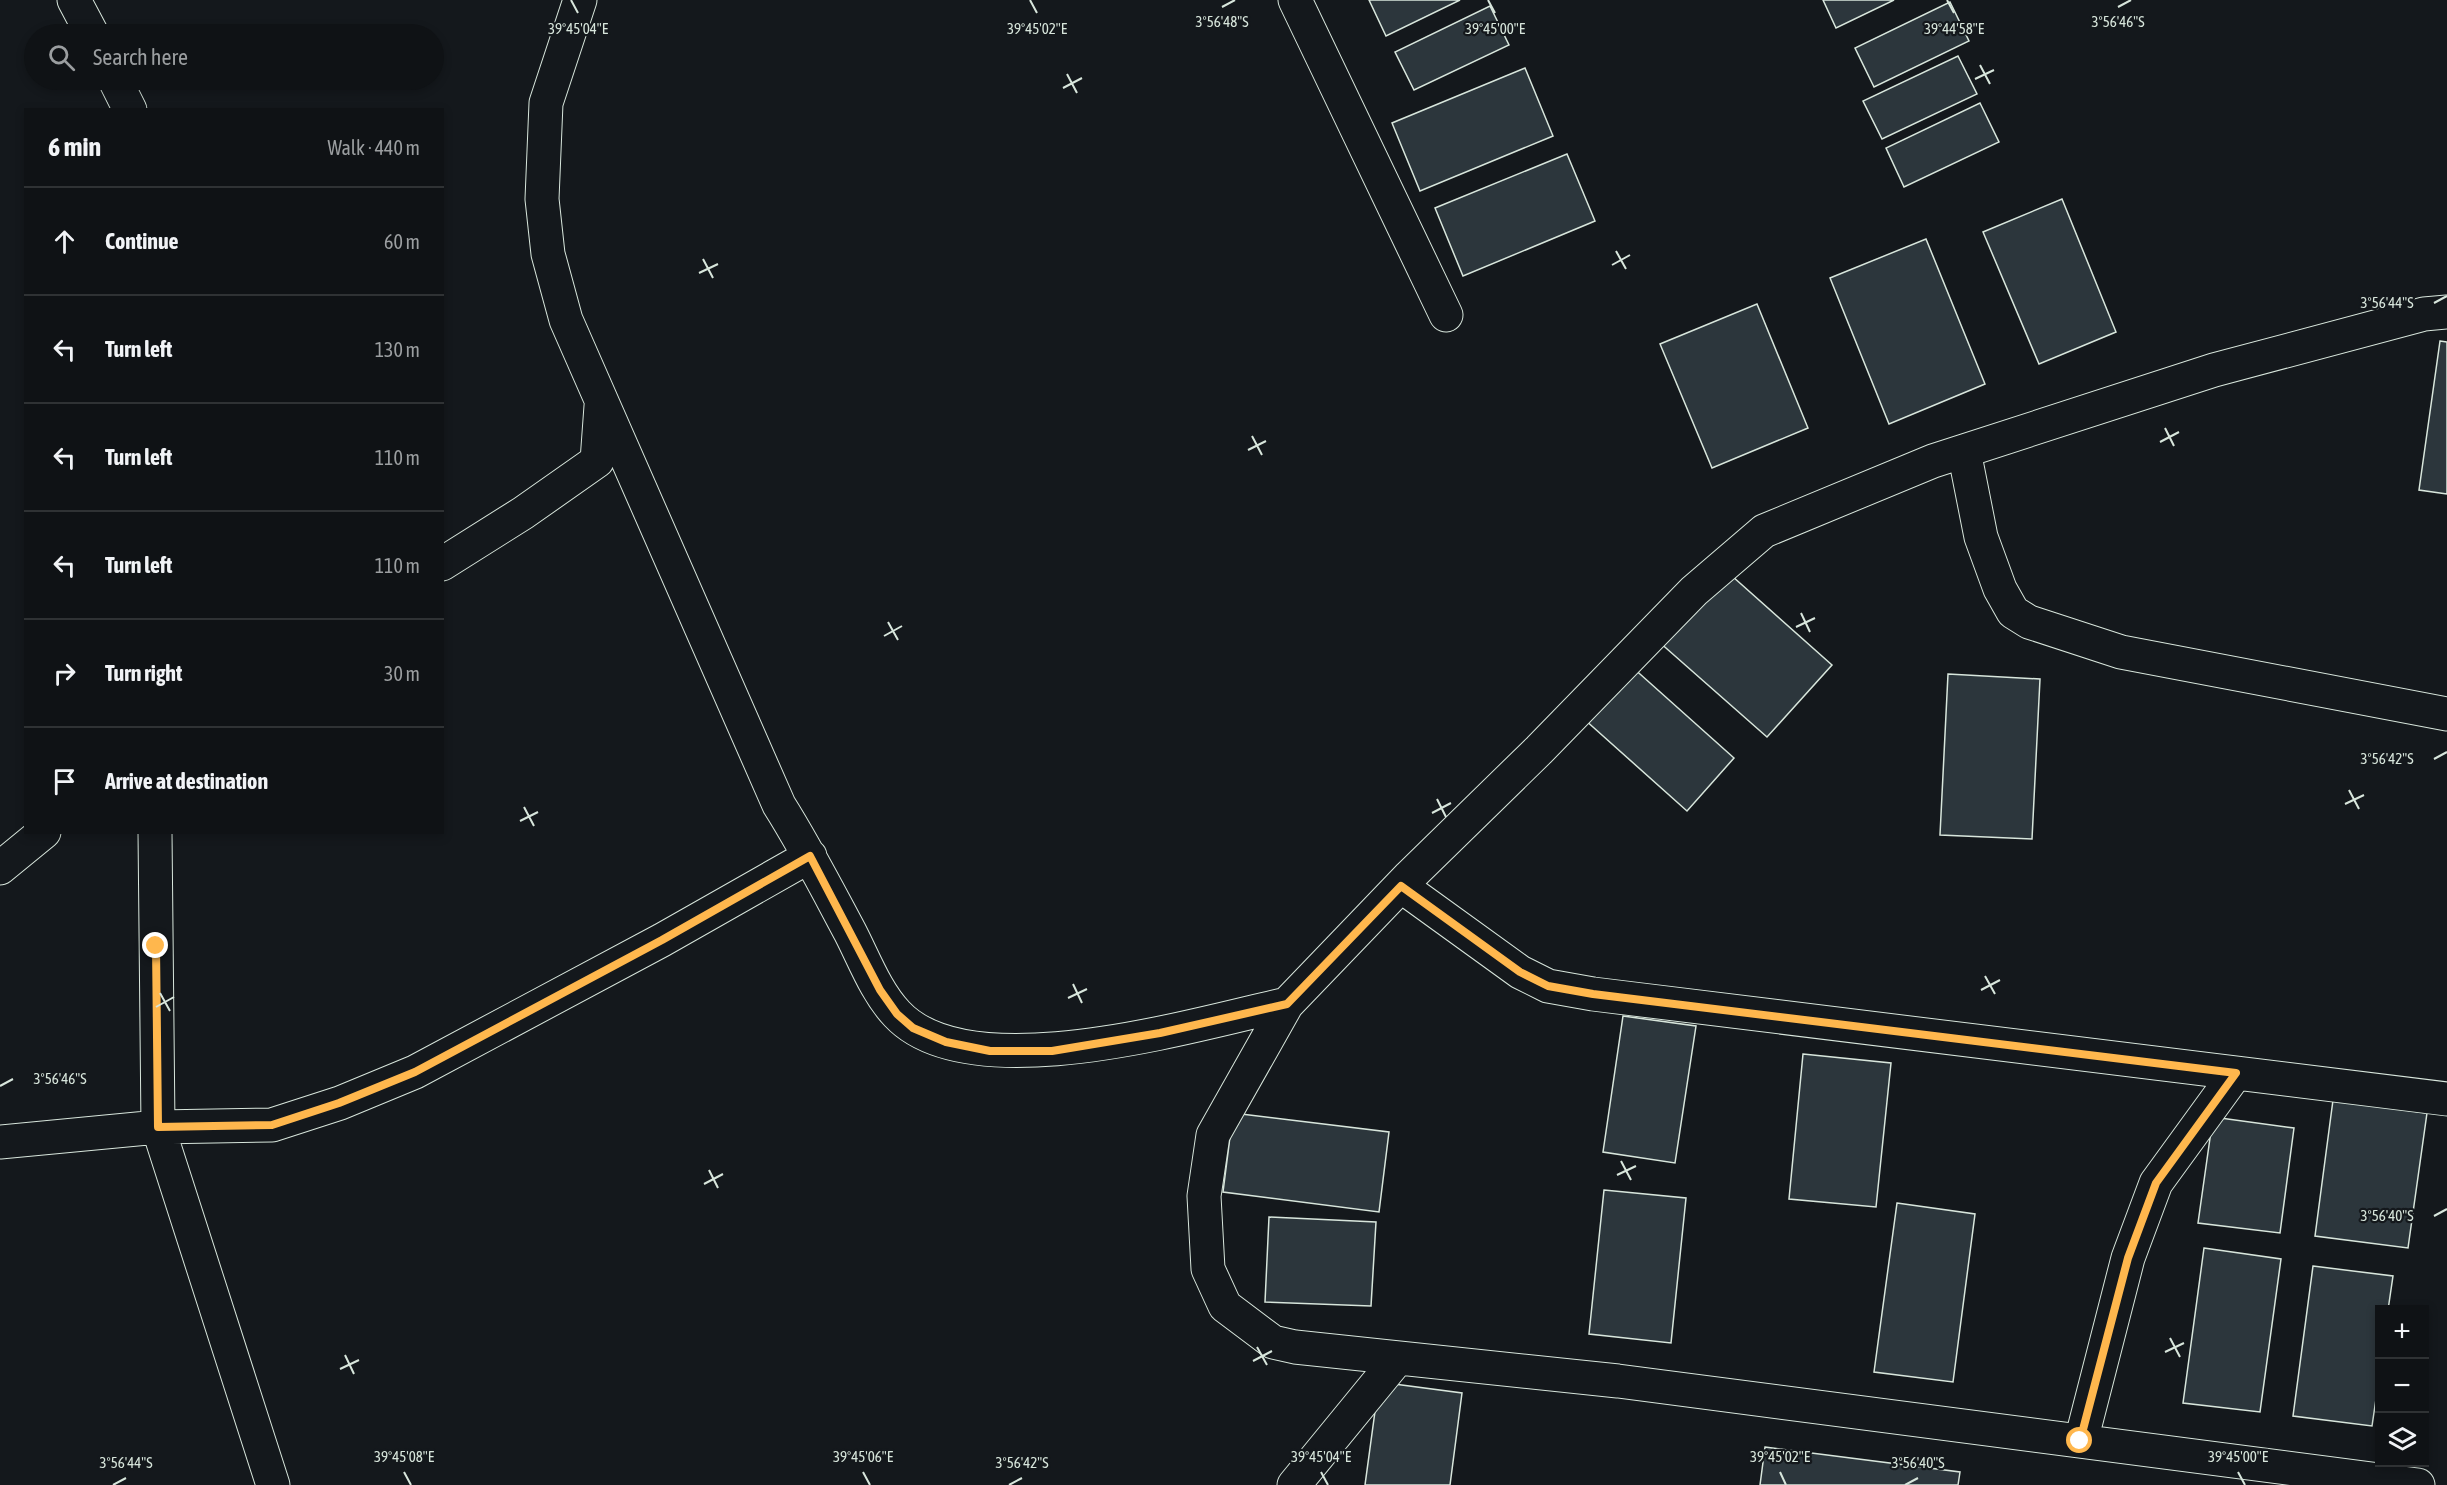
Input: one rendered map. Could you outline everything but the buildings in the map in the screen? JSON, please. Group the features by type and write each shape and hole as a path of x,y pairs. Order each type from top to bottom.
{"street":[{"path":"74,0 87,24"},
{"path":"579,0 546,103 542,200 548,254 566,320 779,805 810,856 880,990 897,1014 913,1028 946,1042 990,1051 1052,1051 1160,1033 1287,1004"},
{"path":"1295,0 1446,315"},
{"path":"120,90 129,108"},
{"path":"2418,1485 1618,1381 1295,1347 1273,1342 1225,1306 1208,1269 1204,1196 1213,1135 1287,1004 1694,591 1764,531 1933,461 2214,370 2424,314 2447,312"},
{"path":"444,563 523,513 597,461 601,400"},
{"path":"1964,451 1981,537 2000,589 2013,612 2029,622 2121,652 2447,714"},
{"path":"0,868 42,834"},
{"path":"155,834 158,1127 273,1485"},
{"path":"0,1142 158,1127 272,1125 339,1103 404,1076 651,945 810,856"},
{"path":"1401,886 1520,972 1548,986 1593,994 2447,1099"},
{"path":"2080,1441 2128,1258 2156,1183 2236,1073"},
{"path":"1294,1485 1398,1358"}],"route":[{"path":"156,946 158,1127 272,1125 339,1103 415,1072 662,940 810,856 880,990 897,1014 913,1028 946,1042 990,1051 1052,1051 1160,1033 1287,1004 1401,886 1475,942 1520,972 1548,986 1593,994 2236,1073 2156,1183 2128,1258 2080,1441"}]}
